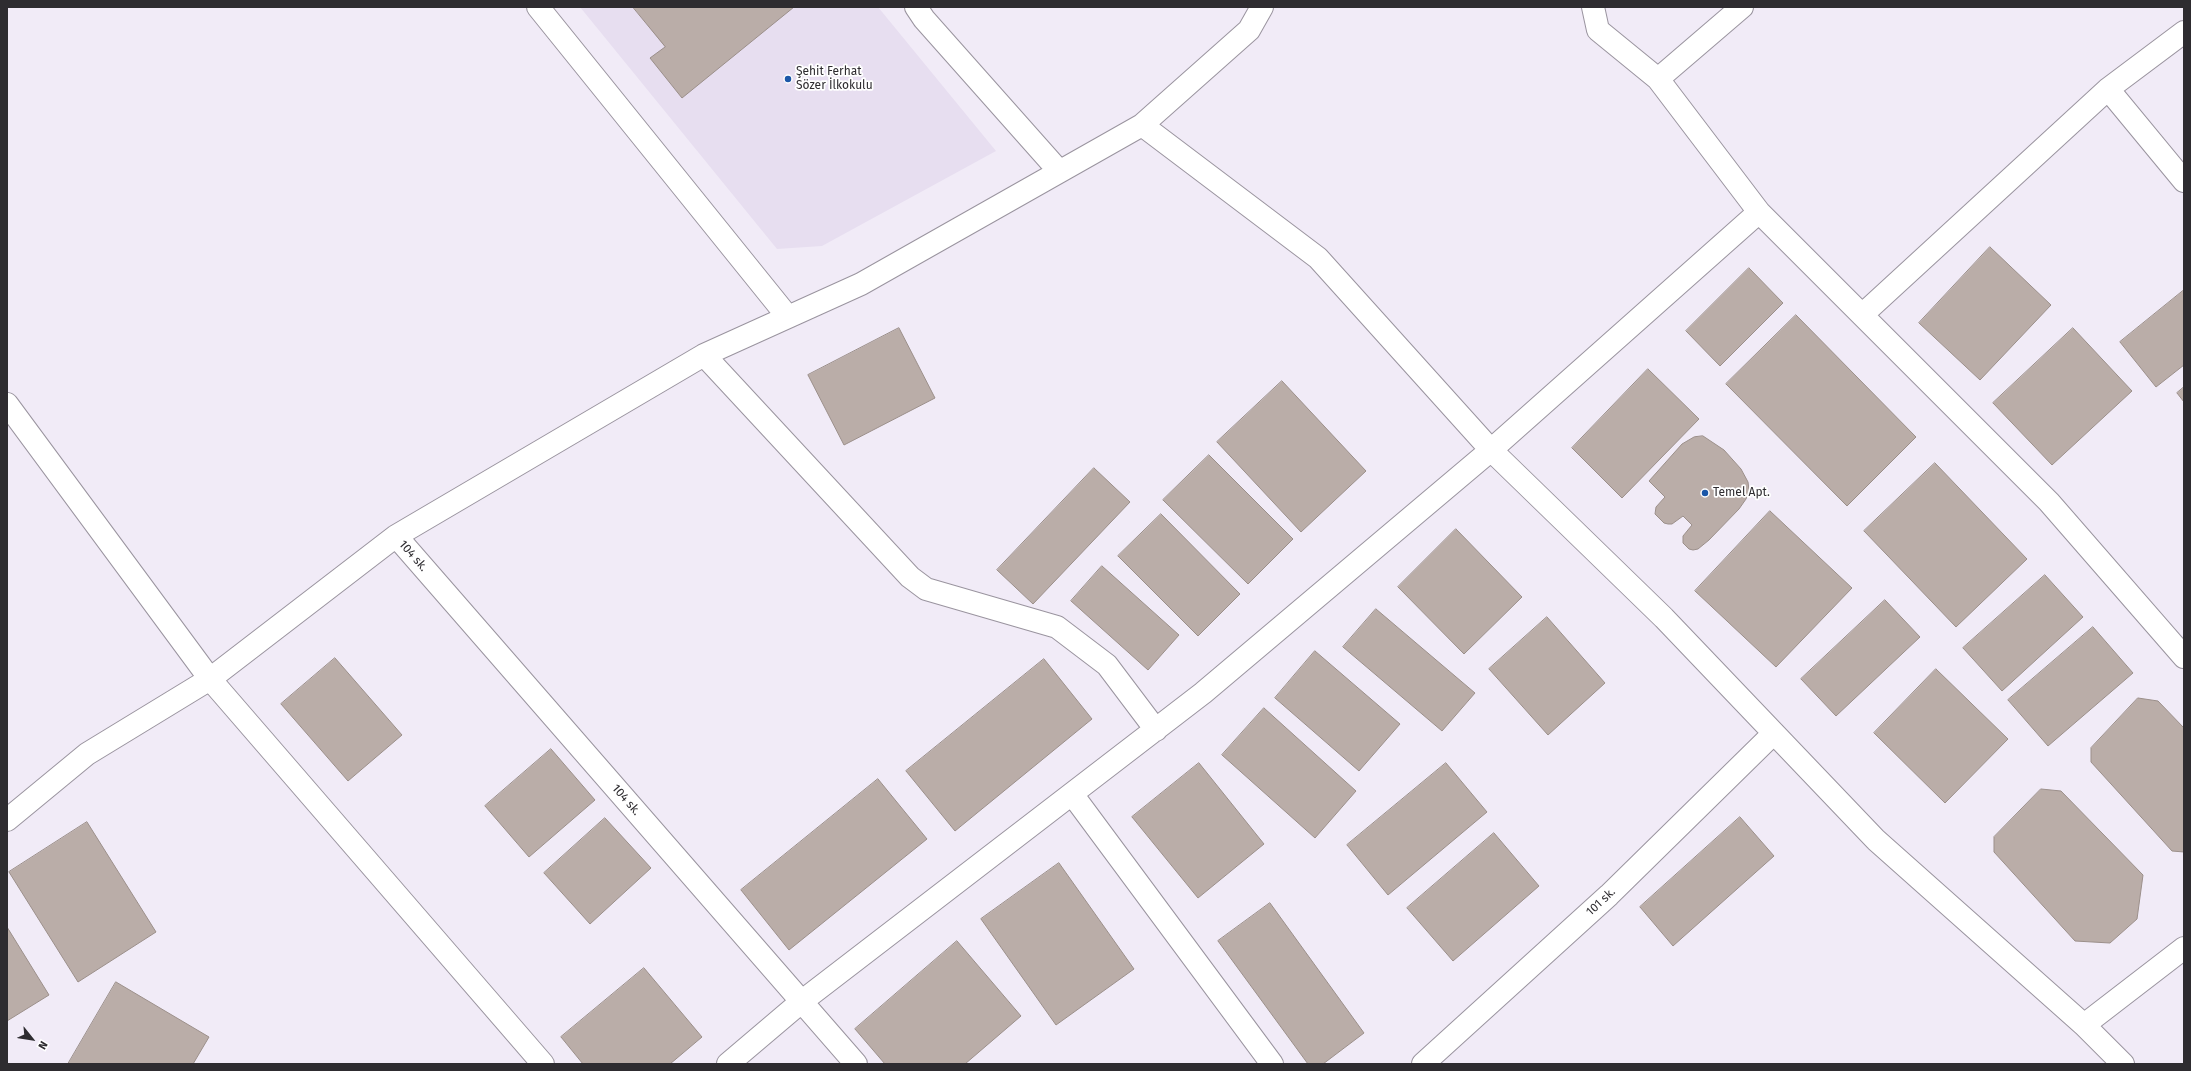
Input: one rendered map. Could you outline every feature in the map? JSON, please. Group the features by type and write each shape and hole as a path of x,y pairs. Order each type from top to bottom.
{"street":[{"path":"538,7 788,317"},
{"path":"916,7 924,19 1059,172"},
{"path":"7,820 87,754 210,679 396,536 704,355 861,284 1142,125 1249,30 1262,7"},
{"path":"1593,7 1598,30 1658,79 1759,212 2049,502 2184,657"},
{"path":"1658,79 1742,7"},
{"path":"1862,315 2108,89 2184,32"},
{"path":"2108,89 2184,181"},
{"path":"1142,125 1318,258 1490,450 1664,618 1773,734 1876,840 2084,1024 2123,1064"},
{"path":"728,1064 801,1002 1204,693 1490,450 1759,212"},
{"path":"704,355 910,577 926,589 1057,627 1107,665 1156,730"},
{"path":"7,404 210,679 543,1064"},
{"name":"104 sk.","path":"396,536 856,1064"},
{"name":"101 sk.","path":"1423,1064 1609,895 1773,734"},
{"path":"1072,794 1272,1064"},
{"path":"2084,1024 2184,948"}],"shaded area":[{"name":"Şehit Ferhat Sözer İlkokulu","path":"580,7 878,7 996,151 822,246 777,249"}],"building":[{"path":"633,7 794,7 682,98 650,58 665,47"},
{"path":"1990,247 2051,305 1980,380 1919,323"},
{"path":"1749,268 1783,303 1720,366 1686,331"},
{"path":"2184,290 2184,365 2156,387 2120,342"},
{"path":"1796,315 1916,437 1847,506 1726,384"},
{"path":"899,328 935,398 844,445 808,375"},
{"path":"2073,328 2132,391 2052,465 1993,403"},
{"path":"1648,369 1699,419 1622,498 1572,448"},
{"path":"1282,381 1366,471 1301,532 1217,442"},
{"path":"2184,387 2184,402 2177,393"},
{"name":"Temel Apt.","path":"1703,436 1724,450 1741,469 1748,482 1749,490 1746,499 1739,509 1709,540 1698,549 1693,550 1689,549 1683,543 1683,536 1692,525 1683,516 1672,524 1668,524 1664,523 1655,514 1656,507 1665,497 1649,481 1682,444 1694,437"},
{"path":"1209,455 1293,539 1248,584 1163,500"},
{"path":"1935,463 2027,559 1956,627 1864,531"},
{"path":"1094,468 1130,502 1033,604 997,570"},
{"path":"1770,511 1852,588 1776,667 1695,591"},
{"path":"1161,514 1240,594 1198,636 1118,556"},
{"path":"1456,529 1522,597 1464,654 1398,587"},
{"path":"1102,566 1179,635 1148,670 1071,601"},
{"path":"2045,575 2083,617 2002,691 1963,648"},
{"path":"1885,600 1920,637 1836,716 1801,679"},
{"path":"1376,609 1475,693 1442,731 1343,647"},
{"path":"1547,617 1605,683 1548,735 1489,669"},
{"path":"2093,627 2133,673 2048,746 2008,700"},
{"path":"1315,651 1400,724 1359,771 1275,698"},
{"path":"335,658 402,735 348,781 281,704"},
{"path":"1044,659 1092,719 955,831 906,771"},
{"path":"1936,669 2008,739 1945,803 1874,733"},
{"path":"2138,698 2158,701 2184,728 2184,852 2172,851 2091,762 2091,748"},
{"path":"1264,708 1356,791 1315,838 1222,755"},
{"path":"551,749 595,800 529,857 485,806"},
{"path":"1199,763 1264,844 1198,898 1132,817"},
{"path":"1446,763 1487,812 1388,895 1347,845"},
{"path":"878,779 927,839 789,950 741,890"},
{"path":"2041,789 2061,791 2143,875 2137,919 2110,943 2075,941 1994,852 1994,837"},
{"path":"1740,817 1774,856 1673,946 1640,907"},
{"path":"605,818 651,868 590,924 544,873"},
{"path":"87,822 156,932 78,982 9,872"},
{"path":"1494,833 1539,886 1453,961 1407,908"},
{"path":"1059,863 1134,969 1056,1025 981,919"},
{"path":"1270,903 1364,1033 1323,1064 1308,1064 1218,941"},
{"path":"7,927 49,995 7,1021"},
{"path":"957,941 1021,1016 965,1064 885,1064 855,1029"},
{"path":"644,968 702,1037 670,1064 583,1064 561,1037"},
{"path":"116,982 209,1037 193,1064 68,1064"}],"place":[{"name":"Şehit Ferhat Sözer İlkokulu","path":"788,79"},
{"name":"Temel Apt.","path":"1705,493"}]}
